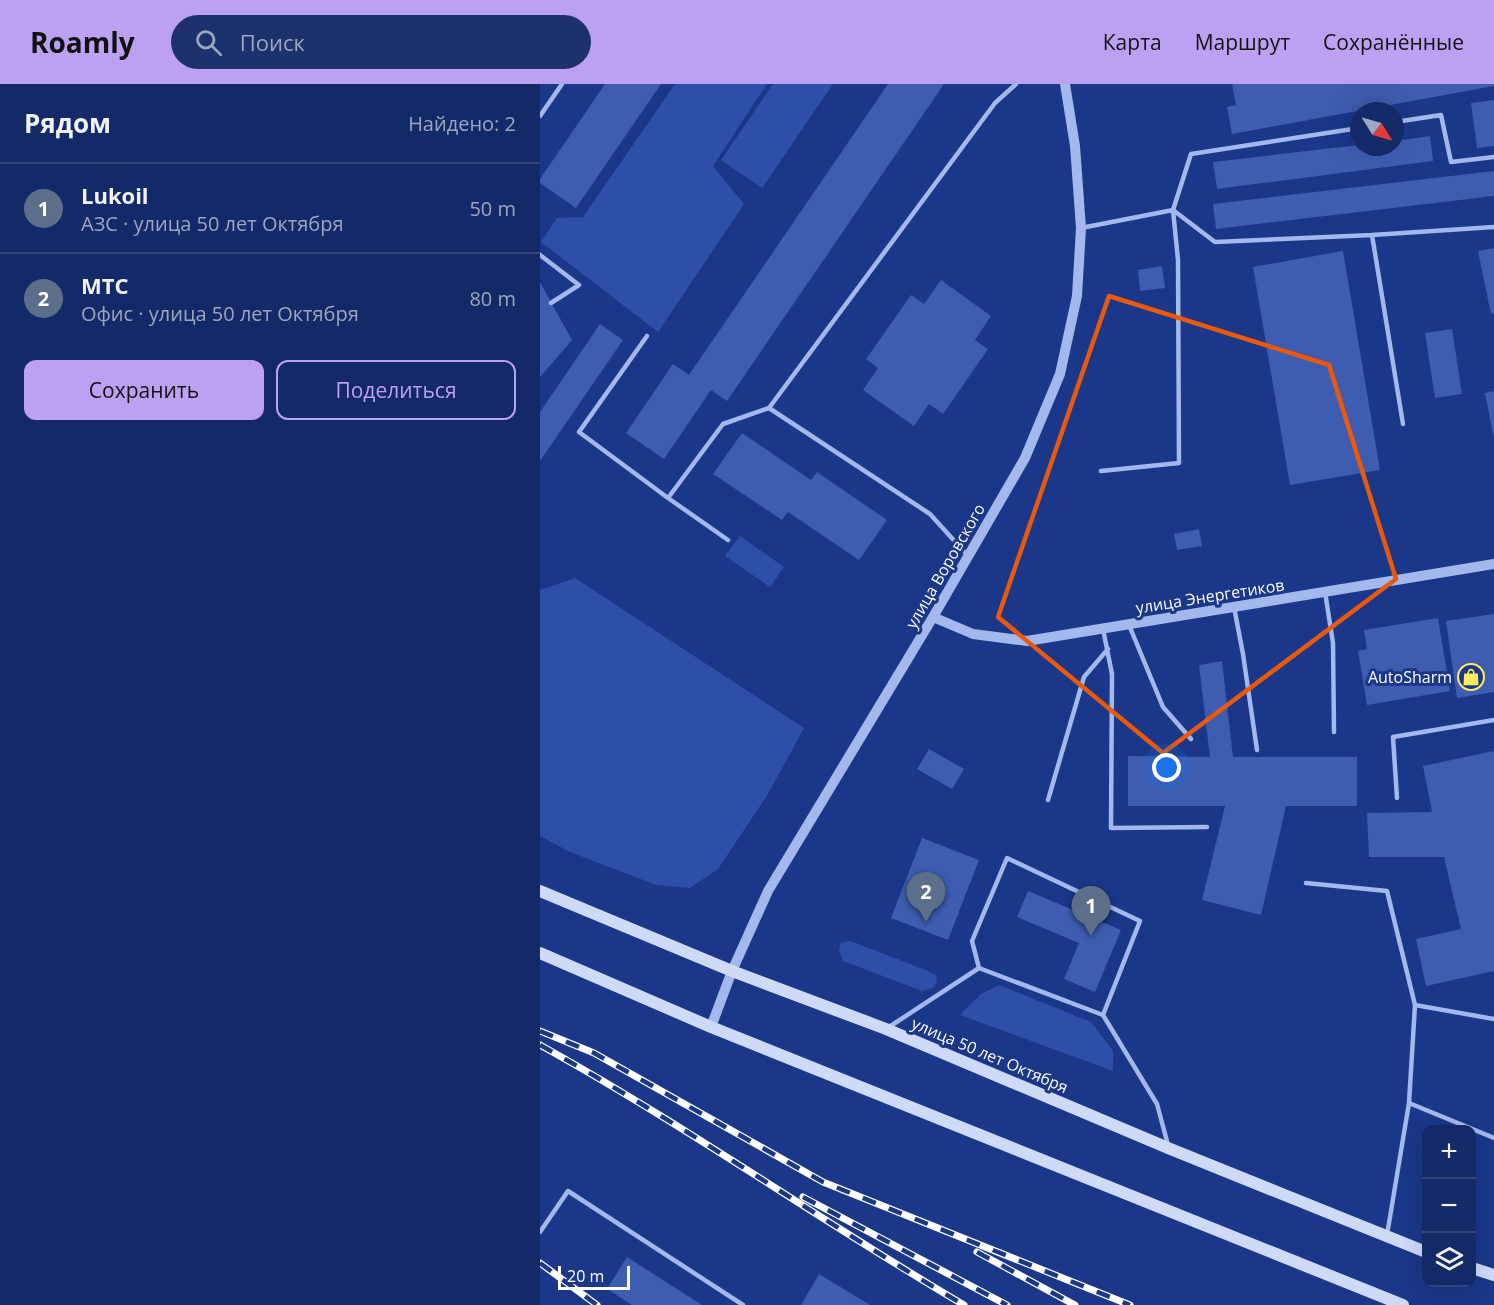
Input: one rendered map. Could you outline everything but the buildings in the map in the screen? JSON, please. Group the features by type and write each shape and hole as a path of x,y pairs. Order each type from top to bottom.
{"main road":[{"name":"улица 50 лет Октября","path":"540,891 732,970 886,1029 1168,1148 1422,1250"},
{"path":"540,953 711,1027 1403,1305"},
{"path":"1476,1269 1494,1275"}],"street":[{"name":"улица Воровского","path":"711,1027 732,970 768,891 1025,458 1060,374 1077,296 1081,228 1075,146 1065,84"},
{"name":"улица Энергетиков","path":"933,616 973,634 1028,641 1494,564"}],"lane":[{"path":"540,116 562,84"},
{"path":"668,498 723,424 769,408 995,104 1016,84"},
{"path":"1404,121 1441,115 1450,162 1494,157"},
{"path":"1101,471 1179,464 1178,260 1173,210 1191,154 1350,129"},
{"path":"1081,228 1173,210 1215,242 1494,227"},
{"path":"1372,235 1403,424"},
{"path":"540,255 579,285 551,303"},
{"path":"647,336 579,432 728,540"},
{"path":"769,408 930,514 968,556"},
{"path":"1325,592 1333,643 1334,732"},
{"path":"1234,607 1257,750"},
{"path":"1129,625 1163,707 1191,739"},
{"path":"1103,628 1112,674 1111,828 1207,827"},
{"path":"1048,800 1084,677 1107,649"},
{"path":"1397,798 1393,736 1494,720"},
{"path":"979,968 972,941 1007,858 1140,921 1103,1015"},
{"path":"1306,883 1388,891 1415,1005 1409,1103 1387,1237"},
{"path":"979,968 1103,1015 1157,1104 1168,1148"},
{"path":"886,1029 979,968"},
{"path":"1415,1005 1494,1019"},
{"path":"1409,1103 1494,1138"},
{"path":"540,1232 568,1191 743,1305"}],"highlighted area":[{"path":"1109,296 1329,365 1396,579 1163,753 998,617"}],"shaded area":[{"path":"675,84 767,84 713,166 744,204 658,332 541,242 557,218 583,217"},
{"path":"773,84 833,84 762,188 721,160"},
{"path":"740,536 784,567 770,587 725,556"},
{"path":"575,578 804,728 768,794 718,869 690,888 656,885 570,852 540,836 540,590"},
{"path":"851,941 928,971 936,975 937,982 933,988 922,991 843,961 839,950 841,942"},
{"path":"999,985 1091,1022 1113,1051 1113,1071 960,1015 981,994"}],"railway":[{"path":"540,1031 594,1053 823,1182 1130,1305"},
{"path":"540,1045 700,1140 964,1305"},
{"path":"803,1197 1007,1305"},
{"path":"977,1252 1075,1305"},
{"path":"540,1263 597,1305"}],"place":[{"name":"AutoSharm","path":"1471,677"},
{"name":"МТС","path":"926,922"},
{"name":"Lukoil","path":"1091,936"}]}
